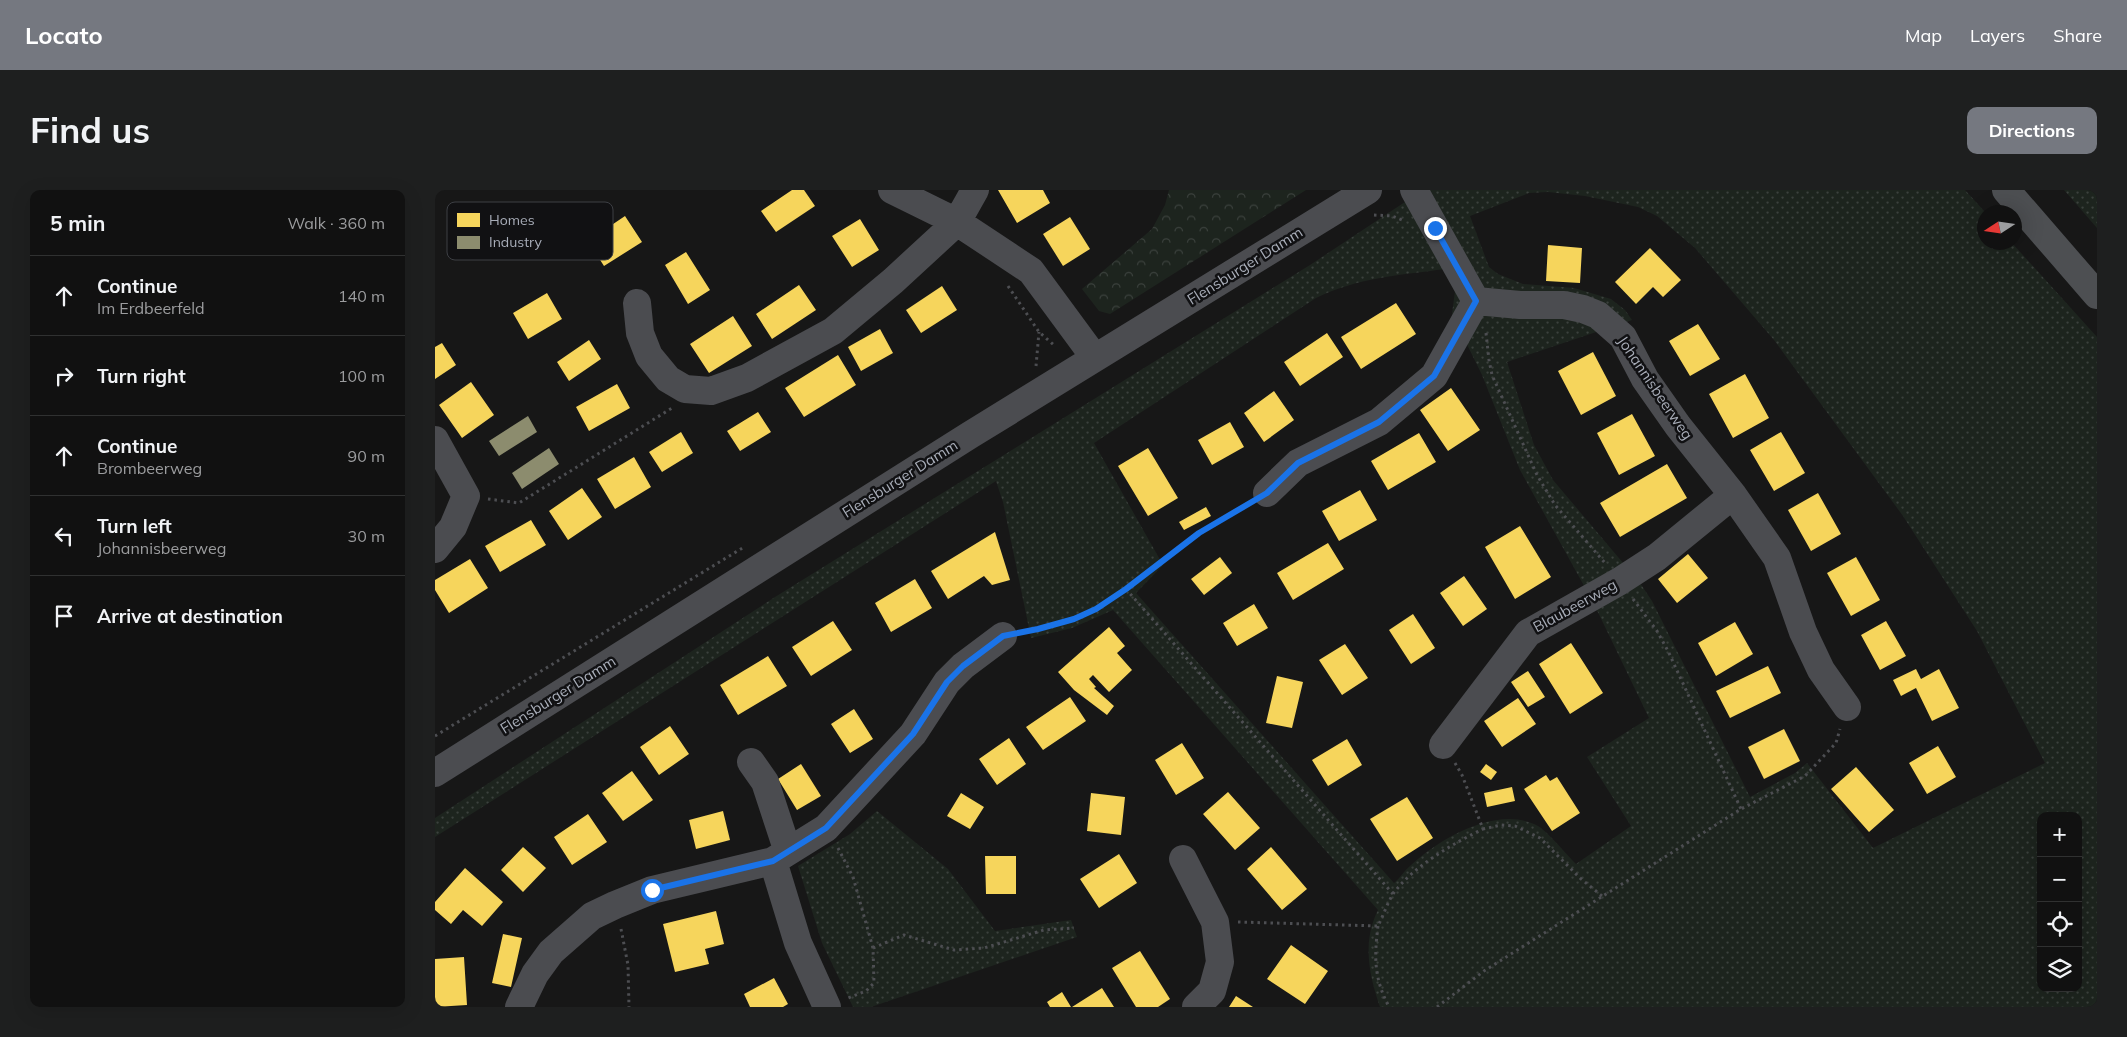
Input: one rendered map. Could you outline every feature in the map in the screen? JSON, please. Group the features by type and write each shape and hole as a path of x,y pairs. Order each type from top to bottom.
{"main road":[{"path":"2006,190 2097,295"}],"street":[{"path":"892,190 957,222 1031,271 1095,358"},
{"path":"637,303 640,333 649,356 668,379 685,389 711,391 747,378 833,331 957,222 975,190"},
{"name":"Flensburger Damm","path":"435,773 1095,358 1368,190"},
{"path":"1267,493 1298,463 1379,422 1434,376 1476,301 1413,190"},
{"name":"Johannisbeerweg","path":"1476,301 1520,305 1564,305 1598,315 1623,337 1645,379 1678,426 1733,495 1777,558 1803,632 1821,670 1847,707"},
{"path":"435,440 466,496 453,527 435,549"},
{"name":"Blaubeerweg","path":"1443,745 1528,633 1621,581 1657,557 1733,495"},
{"path":"519,1007 535,974 551,952 592,916 615,904 652,890 780,857 826,828 913,734 947,682 963,666 1003,636"},
{"path":"751,762 765,782 798,943 827,1006"},
{"path":"1183,859 1215,922 1220,962 1212,991 1196,1007"}],"path":[{"path":"1006,284 1039,332 1058,348"},
{"path":"1476,301 1485,330 1493,375 1537,475 1555,505 1621,581 1657,631 1741,809"},
{"path":"1035,369 1039,332"},
{"path":"466,496 519,503 671,409 685,389"},
{"path":"1003,636 1074,619 1096,609 1126,589 1199,533 1267,493"},
{"path":"1126,589 1393,894"},
{"path":"1437,1007 1484,971 1602,896 1741,809 1805,776 1835,743 1847,707"},
{"path":"1443,745 1462,775 1483,829"},
{"path":"1389,1007 1382,994 1376,972 1375,947 1379,926 1393,894 1423,866 1459,841 1483,829 1501,825 1515,826 1540,838 1580,878 1602,896"},
{"path":"826,828 853,877 873,948 874,983 866,991 827,1006"},
{"path":"1215,922 1379,926"},
{"path":"873,948 904,935 955,950 984,948 1044,930 1074,928"}],"green space":[{"path":"1169,190 1306,190 1110,314 1099,311 1082,289 1152,229 1165,205"},
{"path":"1423,190 1965,190 1979,205 1977,205 1977,250 2018,250 2097,337 2097,1007 1380,1007 1370,971 1369,958 1370,934 1378,910 1113,610 1072,628 1031,638 1003,502 996,481 435,837 435,818 775,597 1310,265","holes":["1548,192 1585,196 1638,207 1657,216 1695,248 1774,340 1903,516 1977,631 2045,763 1873,848 1807,763 1795,773 1750,797 1652,601 1640,583 1553,480 1534,445 1507,362 1632,320 1625,310 1611,299 1574,288 1523,284 1498,274 1489,267 1470,216 1529,193","1445,269 1455,291 1452,314 1482,375 1520,470 1593,602 1649,718 1587,757 1631,826 1576,864 1538,826 1522,820 1505,819 1470,828 1437,845 1408,868 1394,883 1136,593 1163,565 1094,443 1316,298 1331,291 1363,282"]},
{"path":"2064,190 2097,190 2097,228"},
{"path":"877,811 948,869 995,931 1071,920 1077,937 871,1007 853,1007 822,943 798,866 850,834"}],"building: Homes":[{"path":"792,190 804,190 815,206 776,232 761,211"},
{"path":"998,190 1043,190 1050,203 1017,223"},
{"path":"625,216 642,242 604,266 600,260 613,260 613,224"},
{"path":"1070,217 1090,249 1063,266 1043,234"},
{"path":"860,219 879,250 852,267 832,236"},
{"path":"1548,245 1582,248 1580,283 1546,281"},
{"path":"1650,248 1681,280 1663,297 1653,287 1636,304 1615,282"},
{"path":"686,252 710,290 688,304 665,265"},
{"path":"799,285 816,310 772,339 756,314"},
{"path":"942,286 957,310 921,333 906,310"},
{"path":"547,293 562,319 528,339 513,313"},
{"path":"1396,303 1416,334 1361,369 1341,337"},
{"path":"733,316 752,346 709,373 690,344"},
{"path":"1698,324 1720,359 1690,376 1669,341"},
{"path":"880,329 893,353 861,371 848,347"},
{"path":"1327,333 1343,357 1300,386 1284,362"},
{"path":"589,340 601,359 569,381 557,362"},
{"path":"442,343 456,365 435,379 435,347"},
{"path":"1593,352 1616,396 1581,415 1558,371"},
{"path":"838,355 856,385 804,417 785,388"},
{"path":"1745,374 1769,418 1733,438 1709,394"},
{"path":"471,382 494,415 462,438 439,405"},
{"path":"617,384 630,408 589,431 576,407"},
{"path":"1451,388 1480,430 1448,451 1420,410"},
{"path":"1274,391 1294,420 1264,442 1244,413"},
{"path":"758,412 771,432 740,451 727,431"},
{"path":"1632,414 1655,456 1619,475 1597,433"},
{"path":"1230,422 1244,447 1212,465 1198,440"},
{"path":"681,432 693,453 662,472 649,452"},
{"path":"1781,432 1805,473 1774,491 1750,450"},
{"path":"1419,433 1436,462 1388,490 1371,461"},
{"path":"1148,448 1178,498 1148,516 1118,466"},
{"path":"634,457 651,487 615,509 597,479"},
{"path":"1667,464 1687,498 1620,537 1600,503"},
{"path":"582,488 602,517 568,540 549,511"},
{"path":"1360,490 1377,520 1339,541 1322,511"},
{"path":"1818,493 1841,534 1811,551 1788,510"},
{"path":"1206,507 1211,516 1184,530 1179,522"},
{"path":"531,520 546,545 500,572 485,546"},
{"path":"1520,526 1551,577 1515,599 1485,547"},
{"path":"995,532 1010,580 992,585 984,576 948,599 931,571"},
{"path":"1328,543 1344,569 1293,600 1277,573"},
{"path":"1688,554 1708,578 1677,603 1658,579"},
{"path":"1220,557 1232,573 1204,595 1191,579"},
{"path":"1856,557 1880,600 1851,616 1827,573"},
{"path":"470,559 488,588 449,613 435,590 435,580"},
{"path":"1464,576 1487,609 1463,626 1440,593"},
{"path":"915,579 932,608 891,632 875,603"},
{"path":"1254,604 1268,628 1237,646 1223,623"},
{"path":"1413,614 1435,648 1411,664 1389,630"},
{"path":"833,621 852,650 811,676 792,647"},
{"path":"1886,621 1906,656 1880,670 1861,635"},
{"path":"1735,622 1753,654 1716,676 1698,643"},
{"path":"1109,627 1125,646 1117,653 1132,670 1109,692 1093,675 1089,679 1096,687 1094,688 1114,706 1107,715 1074,690 1058,672"},
{"path":"1571,643 1603,693 1570,714 1539,664"},
{"path":"1345,644 1368,678 1342,695 1319,660"},
{"path":"768,656 787,686 738,715 720,685"},
{"path":"1768,666 1781,693 1730,718 1716,691"},
{"path":"1916,669 1921,679 1939,669 1959,708 1932,721 1916,688 1901,696 1893,680"},
{"path":"1528,671 1545,697 1528,707 1511,682"},
{"path":"1277,676 1303,682 1292,728 1266,723"},
{"path":"1070,697 1086,721 1043,750 1026,727"},
{"path":"1518,698 1536,724 1502,747 1484,721"},
{"path":"854,709 873,739 850,753 831,724"},
{"path":"670,726 689,754 659,775 640,747"},
{"path":"1784,729 1800,761 1764,779 1748,747"},
{"path":"1009,738 1026,764 997,785 979,759"},
{"path":"1347,739 1362,765 1328,786 1312,760"},
{"path":"1182,743 1204,778 1176,795 1155,760"},
{"path":"1938,746 1956,777 1927,794 1909,763"},
{"path":"801,764 821,796 797,810 778,779"},
{"path":"1486,764 1497,772 1491,780 1480,772"},
{"path":"1856,767 1894,810 1869,832 1831,789"},
{"path":"632,771 653,800 623,821 602,793"},
{"path":"1546,775 1550,781 1557,777 1580,813 1552,831 1524,789"},
{"path":"1512,787 1515,801 1487,807 1484,793"},
{"path":"1228,792 1260,828 1235,850 1203,814"},
{"path":"961,793 984,807 970,829 947,816"},
{"path":"1091,793 1125,797 1121,835 1087,831"},
{"path":"1407,797 1433,838 1397,861 1370,819"},
{"path":"723,811 730,840 696,849 689,820"},
{"path":"588,814 607,842 572,865 554,837"},
{"path":"523,847 546,868 523,892 501,870"},
{"path":"1271,847 1307,889 1282,910 1247,869"},
{"path":"1119,854 1137,883 1099,908 1080,879"},
{"path":"985,856 1016,856 1016,894 986,894"},
{"path":"465,868 503,902 482,926 463,910 451,924 435,910 435,902"},
{"path":"716,911 724,944 705,949 709,964 675,972 663,924"},
{"path":"503,934 522,938 511,987 492,983"},
{"path":"1291,945 1328,971 1305,1004 1267,979"},
{"path":"1140,951 1170,999 1158,1007 1136,1007 1112,968"},
{"path":"464,957 467,1005 435,1007 435,959"},
{"path":"774,978 788,1004 783,1007 750,1007 744,994"},
{"path":"1102,988 1114,1007 1072,1007"},
{"path":"1062,992 1071,1007 1050,1007 1047,1002"},
{"path":"1236,996 1253,1007 1229,1007"}],"building: Industry":[{"path":"528,416 537,432 499,456 489,441"},
{"path":"549,448 559,464 522,489 512,473"}],"route":[{"path":"652,890 773,861 826,828 913,734 947,682 963,666 1003,636 1074,619 1096,609 1126,589 1199,533 1267,493 1298,463 1379,422 1434,376 1476,301 1435,228"}]}
